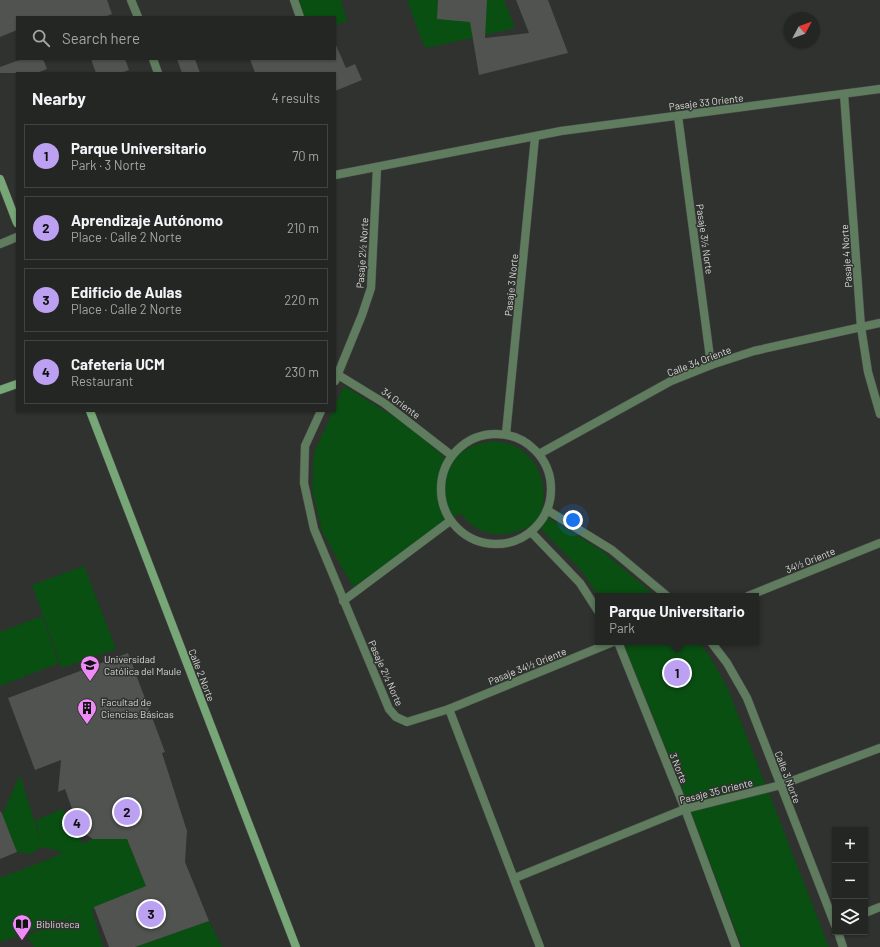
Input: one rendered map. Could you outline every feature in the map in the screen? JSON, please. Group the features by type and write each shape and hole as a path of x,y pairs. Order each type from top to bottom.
{"main road":[{"path":"0,178 16,220"},
{"path":"0,390 16,384"},
{"name":"Calle 2 Norte","path":"90,412 296,947"}],"street":[{"path":"131,0 138,16"},
{"path":"294,0 300,16"},
{"path":"153,60 158,72"},
{"name":"Pasaje 33 Oriente","path":"336,175 561,131 880,89"},
{"name":"Pasaje 4 Norte","path":"844,94 861,327 868,372 880,414"},
{"name":"Pasaje 3½ Norte","path":"678,116 711,365"},
{"name":"Pasaje 3 Norte","path":"506,434 535,137"},
{"name":"Pasaje 2½ Norte","path":"336,376 362,315 371,288 377,168"},
{"path":"0,244 16,237"},
{"name":"Calle 34 Oriente","path":"539,454 671,381 711,365 754,351 880,323"},
{"name":"34 Oriente","path":"336,376 384,403 451,455"},
{"name":"Pasaje 2½ Norte","path":"321,412 305,446 304,483 314,529 389,709 396,717 407,722 449,709"},
{"path":"496,433 506,434 526,443 539,454 547,468 551,483 551,498 547,510 540,522 531,532 518,540 502,544 483,543 467,537 450,521 442,506 440,488 443,471 451,455 461,445 480,435 496,433"},
{"path":"547,510 612,550 663,593"},
{"path":"343,601 450,521"},
{"path":"531,532 580,583 595,606"},
{"name":"34½ Oriente","path":"755,593 880,543"},
{"name":"Pasaje 34½ Oriente","path":"449,709 606,645"},
{"name":"3 Norte","path":"619,645 684,809 736,947"},
{"name":"Calle 3 Norte","path":"713,645 727,663 747,698 832,917"},
{"path":"449,709 540,947"},
{"name":"Pasaje 35 Oriente","path":"514,878 684,809 781,785 880,748"},
{"path":"868,912 880,907"},
{"path":"839,935 843,947"}],"green space":[{"path":"298,0 341,0 347,21 336,25 336,16 304,16"},
{"path":"407,0 504,0 515,28 427,48 423,44"},
{"path":"344,386 406,424 450,462 467,449 485,443 502,443 518,448 531,459 540,473 543,492 541,513 602,551 652,593 596,593 582,571 535,523 521,530 506,534 491,533 476,528 460,513 353,587 322,531 312,488 314,453 333,412 336,412 336,404"},
{"path":"84,566 116,649 62,668 32,585"},
{"path":"42,616 59,663 0,686 0,632"},
{"path":"624,645 701,645 710,657 728,689 829,947 742,947 680,783"},
{"path":"20,775 40,839 36,820 62,809 83,844 93,839 127,839 141,875 151,872 165,878 92,910 103,947 34,947 27,936 81,913 0,942 0,878 52,858 63,852 42,847 30,854 17,852 2,815"},
{"path":"209,921 222,947 135,947"}],"building":[{"path":"0,0 107,0 112,14 107,16 16,16 16,30 0,37"},
{"path":"438,0 487,0 485,38 529,33 516,0 548,0 568,53 479,75 470,22 437,19"},
{"path":"336,45 346,68 355,64 362,80 336,91 336,72 255,72 250,60 336,60"},
{"path":"19,60 43,60 47,69 40,72 0,73 0,67"},
{"path":"91,60 125,60 129,70 124,72 96,72"},
{"path":"177,60 195,60 200,72 182,72"},
{"path":"128,653 165,752 162,753 187,831 185,862 209,921 135,947 109,947 94,907 146,886 127,839 93,839 80,831 65,789 58,792 61,760 35,770 8,698"},
{"path":"1,811 17,852 0,859 0,812"}],"place":[{"name":"Parque Universitario","path":"677,673"},
{"name":"Universidad Católica del Maule","path":"90,682"},
{"name":"Facultad de Ciencias Básicas","path":"87,725"},
{"name":"Aprendizaje Autónomo","path":"127,812"},
{"name":"Cafeteria UCM","path":"77,823"},
{"name":"Edificio de Aulas","path":"151,914"},
{"name":"Biblioteca","path":"22,941"}]}
